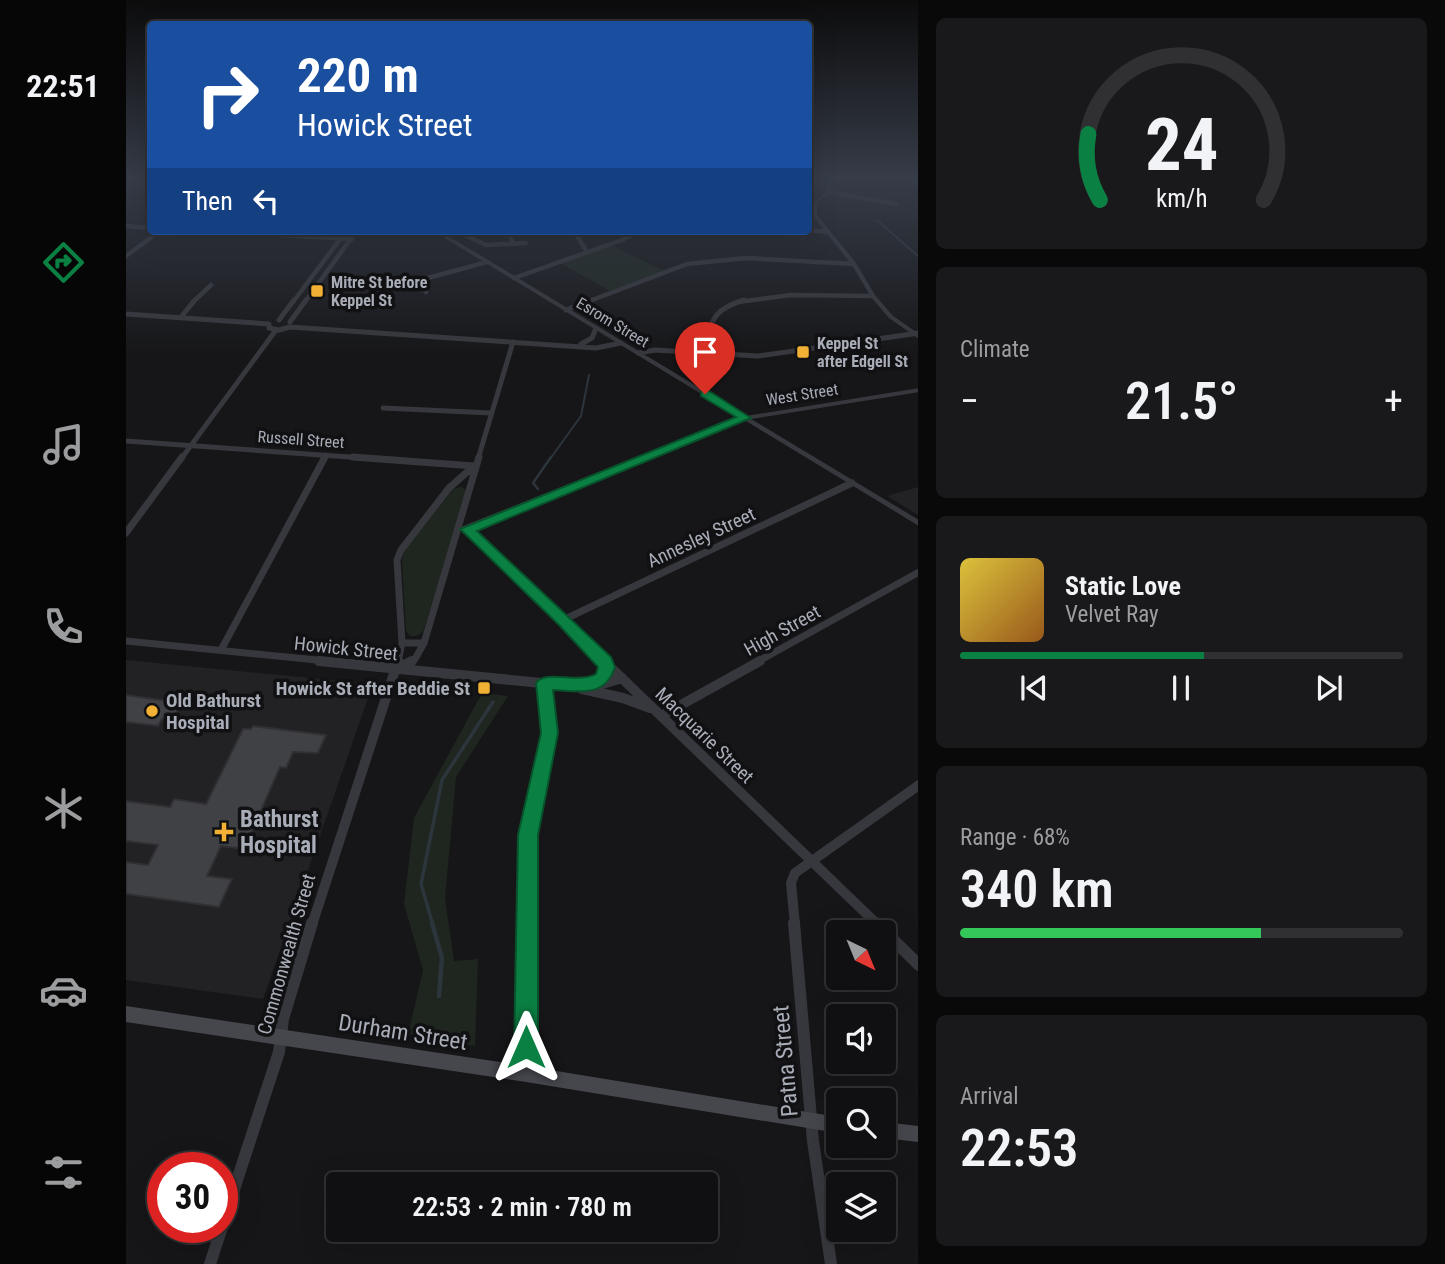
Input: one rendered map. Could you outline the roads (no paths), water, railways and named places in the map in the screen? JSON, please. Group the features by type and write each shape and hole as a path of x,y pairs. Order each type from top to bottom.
{"main road":[{"name":"Durham Street","path":"126,1014 526,1074 826,1124"},
{"path":"896,1131 918,1134"}],"street":[{"path":"126,256 151,238"},
{"path":"126,314 269,324 279,320 341,238 352,239"},
{"name":"Esrom Street","path":"447,238 918,524"},
{"path":"470,238 486,245 526,243"},
{"path":"511,238 513,244"},
{"path":"578,238 587,252"},
{"path":"514,278 622,238"},
{"path":"833,238 891,317 917,335"},
{"path":"126,533 276,330 290,324 352,239"},
{"path":"126,263 145,244"},
{"path":"566,310 687,264 746,258 854,264"},
{"path":"426,292 421,288 426,279 487,262"},
{"path":"181,317 204,289 211,285"},
{"path":"701,353 718,312 733,303 777,295 873,296"},
{"path":"279,320 290,324 513,342 758,356 917,335"},
{"path":"269,324 269,328 276,330"},
{"path":"575,345 590,340 596,328"},
{"path":"396,669 415,659 424,643 463,529 474,466 513,342"},
{"path":"592,346 619,342"},
{"path":"604,348 619,342"},
{"name":"West Street","path":"463,529 745,418 918,390"},
{"path":"383,408 491,413"},
{"name":"Russell Street","path":"126,442 474,466"},
{"path":"221,650 326,455"},
{"name":"Commonwealth Street","path":"238,1177 279,1052 283,1019 327,875 396,669 402,643 397,560 401,550 449,488 474,466"},
{"name":"Annesley Street","path":"563,620 852,483"},
{"name":"Macquarie Street","path":"463,529 563,620 918,965"},
{"name":"High Street","path":"658,714 918,572"},
{"name":"Howick Street","path":"126,641 562,685 634,701 658,714"},
{"path":"402,643 424,643"},
{"path":"590,685 605,675 605,662"},
{"name":"Howick Street","path":"562,685 606,685 622,678"},
{"path":"526,1074 528,835 550,733 544,683"},
{"path":"605,694 629,686"},
{"name":"Patna Street","path":"831,1264 811,1122 790,892 795,873 918,785"},
{"name":"Commonwealth Street","path":"210,1264 217,1243"}],"waterway":[{"path":"897,238 918,256"},
{"path":"550,459 581,416 589,375"},
{"path":"538,489 533,483 551,457"},
{"path":"433,925 421,884 442,780 493,702"},
{"path":"432,923 442,958 439,996"}],"place":[{"name":"Mitre St before Keppel St","path":"317,291"},
{"name":"Keppel St after Edgell St","path":"803,352"},
{"name":"Howick St after Beddie St","path":"484,688"},
{"name":"Old Bathurst Hospital","path":"152,711"},
{"name":"Bathurst Hospital","path":"224,832"}]}
